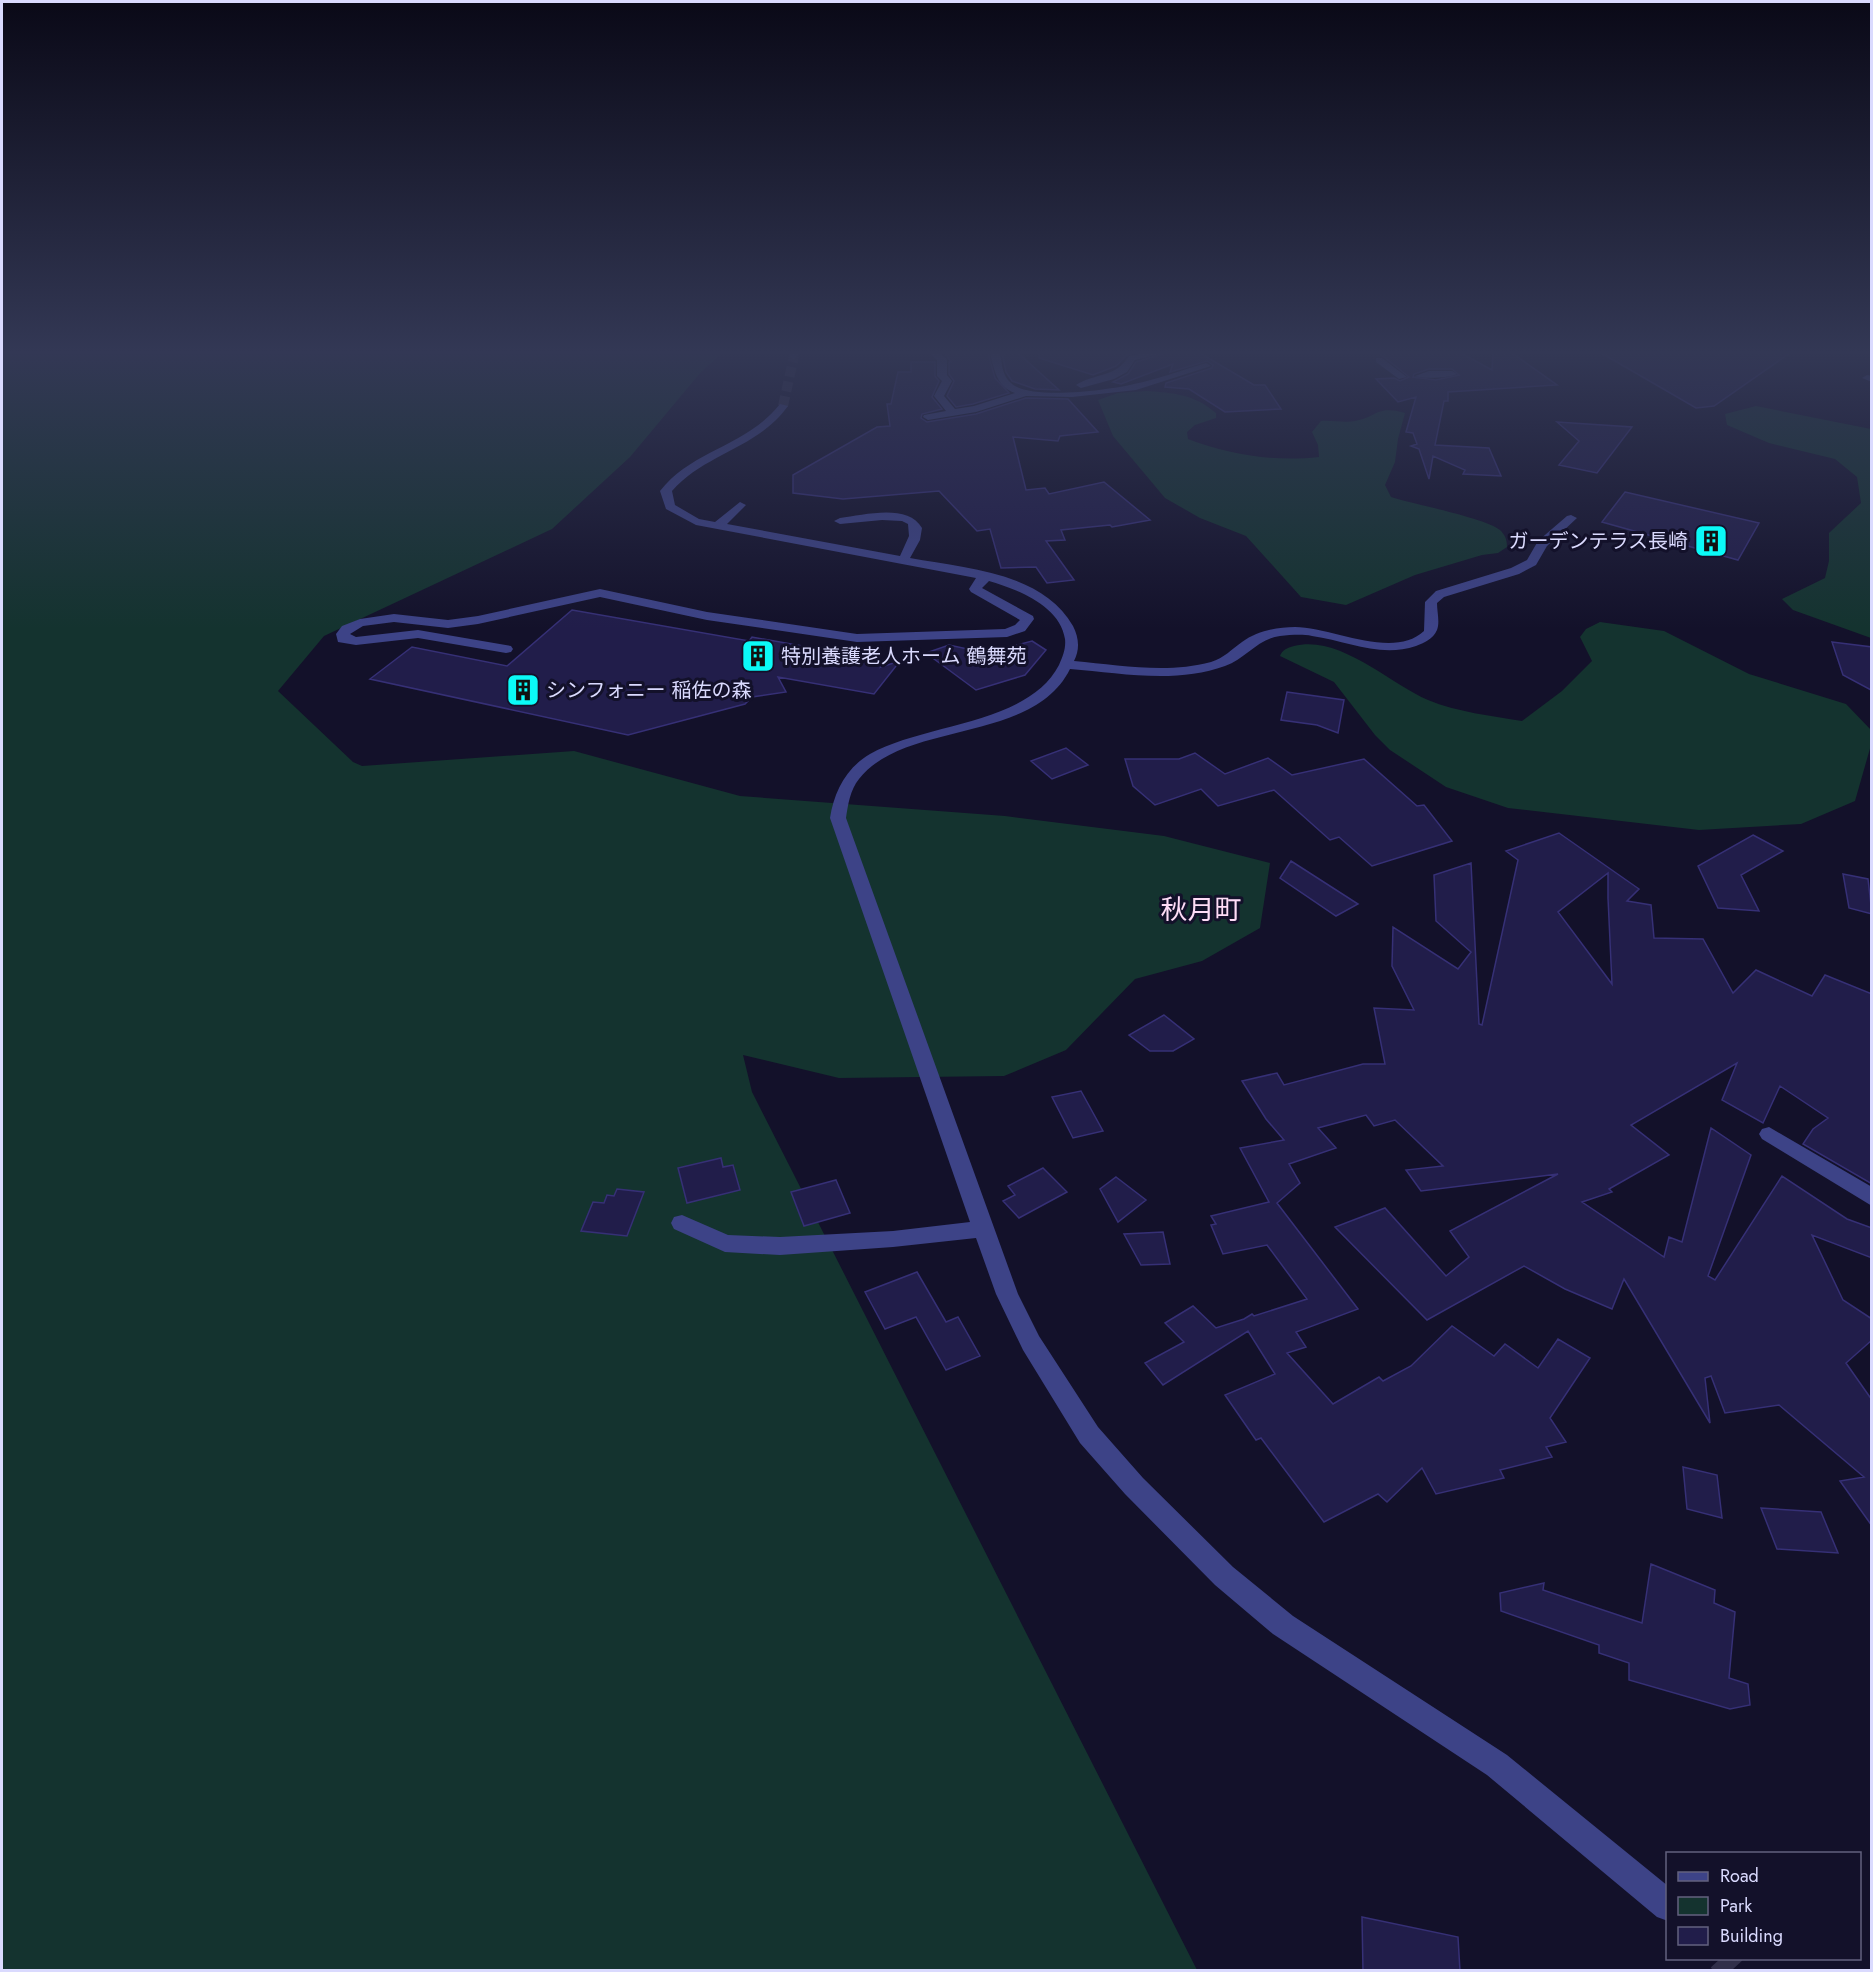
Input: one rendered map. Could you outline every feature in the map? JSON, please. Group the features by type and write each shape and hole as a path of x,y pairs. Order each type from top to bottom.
{"street":[{"path":"733,445 681,474 666,491 670,507 696,522 987,576 1031,592 1054,608 1064,620 1072,638 1067,665 1053,684 1040,696 1008,712 920,740 875,758 847,784 840,799 838,818 1007,1294 1031,1343 1089,1435 1134,1486 1224,1576 1283,1624 1497,1766 1666,1904"},
{"path":"718,526 740,505"},
{"path":"840,521 896,516 910,519 915,524 916,531 904,559"},
{"path":"1067,665 1196,670 1232,658 1249,643 1266,635 1299,630 1376,645 1393,646 1416,642 1429,632 1433,625 1431,602 1440,594 1515,571 1532,562 1542,544 1571,518"},
{"path":"506,649 418,634 356,641 343,639 343,634 347,629 373,621 394,618 448,624 478,620 600,593 707,616 857,638 1007,633 1020,628 1028,619 975,589 977,583 987,576"},
{"path":"1769,1134 1872,1198"},
{"path":"682,1223 725,1243 780,1246 893,1239 983,1229"}],"green space":[{"path":"2,445 640,445 552,529 324,636 278,691 353,762 362,766 574,751 740,796 1005,816 1164,836 1270,863 1260,928 1202,961 1135,979 1066,1050 1004,1076 839,1078 743,1055 752,1092 1197,1970 2,1970"},
{"path":"1121,445 1204,445 1253,456 1286,459 1319,457 1318,445 1397,445 1395,462 1385,485 1391,497 1492,525 1503,534 1507,547 1498,553 1482,555 1415,575 1346,605 1301,597 1246,536 1200,518 1165,498"},
{"path":"1777,445 1871,445 1871,638 1793,610 1782,599 1825,578 1829,561 1829,533 1861,503 1857,477 1835,459"},
{"path":"1600,622 1664,631 1749,674 1846,704 1871,730 1871,745 1855,801 1801,824 1699,830 1508,808 1446,787 1390,750 1375,735 1334,682 1280,656 1285,649 1294,646 1311,644 1328,647 1363,662 1428,700 1463,711 1522,721 1562,691 1592,661 1580,637 1586,629"}],"building":[{"path":"845,445 1015,445 1026,490 1045,488 1049,494 1104,482 1150,520 1112,527 1110,525 1061,530 1065,540 1046,541 1074,580 1047,583 1036,567 1001,568 990,529 977,531 939,491 843,499 793,493 793,475"},
{"path":"1576,445 1618,445 1597,473 1559,465"},
{"path":"1411,446 1489,448 1501,476 1463,474 1465,470 1433,456 1429,479 1419,449"},
{"name":"ガーデンテラス長崎","path":"1625,492 1759,523 1738,560 1602,522"},
{"path":"572,610 749,641 752,637 886,661 881,667 900,661 874,694 778,677 786,692 752,697 745,704 628,735 370,679 412,647 507,666"},
{"path":"1032,641 1046,650 1025,675 976,690 926,653 949,645 986,653"},
{"path":"1832,642 1872,647 1871,690 1843,675"},
{"path":"1287,692 1344,700 1338,733 1317,725 1281,720"},
{"path":"1066,748 1088,765 1052,779 1031,761"},
{"path":"1195,753 1225,774 1268,758 1292,775 1364,759 1417,806 1424,805 1452,841 1372,866 1339,837 1330,840 1274,790 1218,806 1201,789 1155,805 1133,786 1125,759 1179,759"},
{"path":"1559,833 1639,889 1627,901 1651,905 1654,938 1703,939 1733,993 1756,970 1812,996 1825,975 1872,994 1872,1184 1803,1144 1813,1129 1828,1118 1780,1086 1763,1123 1722,1100 1737,1063 1631,1125 1669,1155 1609,1189 1612,1192 1582,1202 1664,1257 1669,1237 1682,1242 1711,1128 1751,1155 1708,1276 1715,1280 1782,1176 1847,1219 1872,1228 1872,1258 1812,1235 1843,1300 1872,1319 1872,1340 1846,1363 1872,1400 1872,1526 1840,1481 1864,1477 1779,1405 1725,1413 1711,1376 1705,1378 1710,1423 1624,1279 1612,1309 1565,1289 1524,1266 1427,1320 1335,1227 1385,1208 1446,1276 1469,1257 1450,1231 1558,1174 1421,1191 1406,1170 1443,1166 1395,1120 1374,1126 1366,1115 1318,1128 1336,1148 1289,1164 1300,1183 1277,1203 1358,1309 1296,1332 1306,1347 1287,1353 1333,1404 1379,1377 1383,1381 1411,1366 1452,1326 1494,1356 1505,1344 1538,1368 1558,1339 1590,1358 1550,1418 1566,1442 1546,1447 1552,1457 1500,1470 1504,1478 1436,1494 1422,1468 1387,1502 1378,1494 1324,1522 1261,1438 1256,1440 1225,1395 1275,1374 1248,1331 1163,1385 1145,1363 1184,1342 1165,1323 1193,1306 1216,1328 1252,1314 1254,1316 1307,1299 1267,1245 1223,1254 1211,1225 1216,1224 1211,1216 1269,1202 1240,1148 1284,1140 1266,1119 1242,1081 1277,1073 1284,1085 1363,1064 1385,1064 1374,1008 1414,1010 1392,966 1393,927 1458,969 1471,952 1436,921 1434,875 1471,863 1479,1024 1482,1025 1518,860 1506,851","holes":["1608,873 1612,984 1558,912"]},
{"path":"1753,835 1783,851 1741,875 1759,911 1718,908 1698,866"},
{"path":"1291,861 1358,904 1336,916 1280,878"},
{"path":"1843,874 1868,879 1872,914 1849,908"},
{"path":"1164,1015 1194,1039 1173,1051 1150,1051 1129,1035"},
{"path":"1081,1091 1103,1131 1073,1138 1052,1097"},
{"path":"721,1158 723,1167 733,1165 740,1190 687,1203 678,1168"},
{"path":"1043,1168 1067,1192 1019,1218 1003,1201 1015,1195 1008,1186"},
{"path":"1116,1177 1146,1200 1118,1222 1100,1189"},
{"path":"836,1180 850,1213 804,1226 791,1192"},
{"path":"617,1189 644,1192 627,1236 581,1231 593,1202 604,1203 607,1195 614,1196"},
{"path":"1163,1232 1170,1264 1141,1265 1124,1234"},
{"path":"917,1272 946,1322 958,1317 980,1356 946,1370 916,1317 885,1329 865,1292"},
{"path":"1683,1467 1717,1475 1722,1518 1687,1509"},
{"path":"1761,1508 1821,1512 1838,1553 1777,1549"},
{"path":"1651,1564 1715,1590 1714,1603 1735,1612 1729,1678 1748,1684 1750,1705 1730,1709 1629,1680 1629,1663 1599,1653 1599,1645 1501,1611 1500,1593 1544,1583 1543,1590 1642,1623"},
{"path":"1362,1917 1458,1937 1460,1971 1363,1971"}],"tunnel":[{"path":"1723,1960 1732,1970"}],"place":[{"name":"ガーデンテラス長崎","path":"1711,541"},
{"name":"特別養護老人ホーム 鶴舞苑","path":"758,656"},
{"name":"シンフォニー 稲佐の森","path":"523,690"}],"district":[{"name":"秋月町","path":"1201,910"}]}
